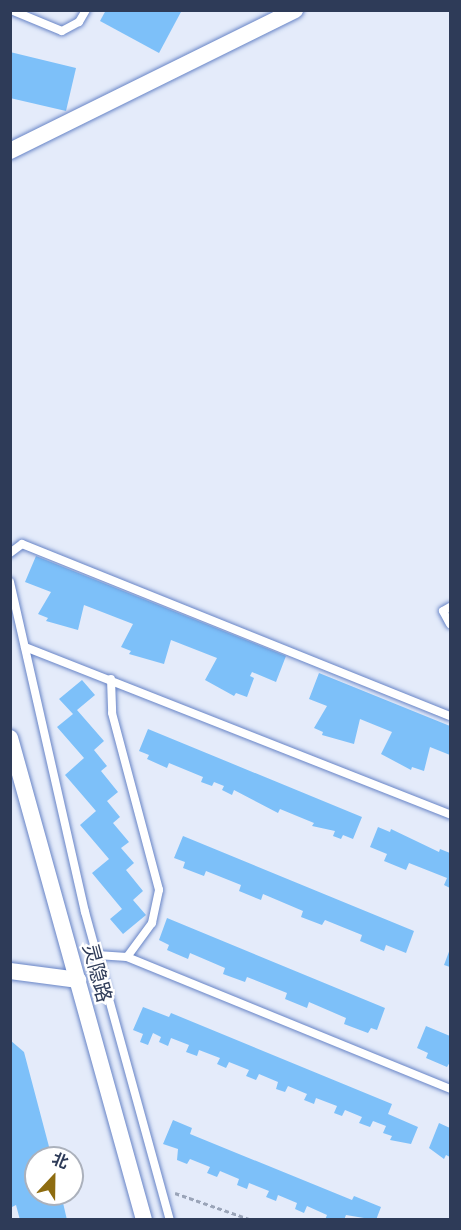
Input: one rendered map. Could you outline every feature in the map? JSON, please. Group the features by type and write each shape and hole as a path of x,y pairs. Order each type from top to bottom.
{"street":[{"path":"10,151 294,10"},
{"name":"灵隐路","path":"10,738 144,1220"},
{"path":"10,971 78,980"}],"lane":[{"path":"11,10 62,31 79,22 86,10"},
{"path":"10,553 22,544 450,716"},
{"path":"10,582 97,955 170,1220"},
{"path":"450,607 443,611 450,624"},
{"path":"25,648 111,679 450,814"},
{"path":"111,679 112,713 159,890 152,923 127,957"},
{"path":"97,955 127,957 450,1089"}],"path":[{"path":"161,1190 204,1200 252,1220"}],"building":[{"path":"106,10 182,10 159,53 100,21"},
{"path":"10,52 76,68 66,111 10,98"},
{"path":"36,556 286,656 276,682 252,672 250,676 254,678 247,697 236,693 234,696 205,680 217,658 171,640 164,664 129,654 131,651 121,647 133,624 84,605 78,630 46,621 48,618 38,614 51,592 25,582"},
{"path":"319,673 450,726 450,755 430,747 424,771 412,767 411,770 381,754 392,732 360,719 354,744 322,735 323,732 314,728 327,706 309,699"},
{"path":"82,680 95,695 77,710 104,741 94,750 107,766 101,771 118,792 107,801 120,817 113,823 129,842 121,848 134,863 126,870 143,891 133,900 146,915 123,934 110,919 122,909 92,873 109,859 80,825 96,811 65,775 84,758 57,727 73,714 59,699"},
{"path":"148,729 362,817 353,839 343,835 341,839 333,836 335,831 312,826 314,823 280,809 278,813 234,790 232,795 222,790 224,786 214,782 212,786 201,782 203,777 169,763 167,768 147,759 149,755 139,751"},
{"path":"378,827 390,832 391,829 439,852 440,849 450,853 450,888 444,885 447,878 409,863 406,870 384,861 387,854 370,847"},
{"path":"183,836 414,931 406,953 386,945 384,951 360,941 362,935 325,920 322,925 301,917 303,911 263,894 261,900 239,891 241,885 206,871 204,876 183,868 185,862 174,858"},
{"path":"167,918 385,1008 377,1030 371,1028 368,1033 344,1024 346,1018 309,1002 307,1008 285,999 287,993 247,977 245,982 223,974 225,968 190,953 188,959 167,950 169,945 159,940"},
{"path":"450,949 450,967 444,965"},
{"path":"143,1007 169,1017 171,1013 392,1104 388,1114 418,1127 411,1144 390,1140 392,1136 383,1133 386,1126 373,1121 370,1127 359,1123 362,1117 345,1110 342,1116 334,1113 337,1106 316,1098 314,1104 304,1100 307,1094 288,1086 285,1092 276,1089 278,1082 259,1074 256,1080 246,1076 249,1070 229,1062 226,1068 217,1064 220,1058 199,1050 197,1056 186,1052 189,1045 171,1038 168,1046 159,1042 161,1037 153,1033 148,1045 140,1042 143,1034 133,1030"},
{"path":"426,1026 450,1036 450,1062 447,1067 426,1058 428,1053 417,1048"},
{"path":"10,1040 24,1052 49,1146 24,1146 24,1206 64,1206 67,1220 20,1220 16,1205 10,1208"},
{"path":"173,1120 192,1128 190,1134 352,1200 354,1196 381,1207 376,1220 346,1215 344,1220 325,1220 327,1215 307,1206 304,1213 295,1209 297,1203 278,1195 276,1201 266,1197 269,1191 249,1183 247,1189 237,1185 239,1179 220,1171 217,1177 207,1173 210,1167 190,1159 187,1164 177,1160 178,1149 163,1144"},
{"path":"439,1123 450,1128 450,1157 446,1155 444,1159 429,1148"}]}
